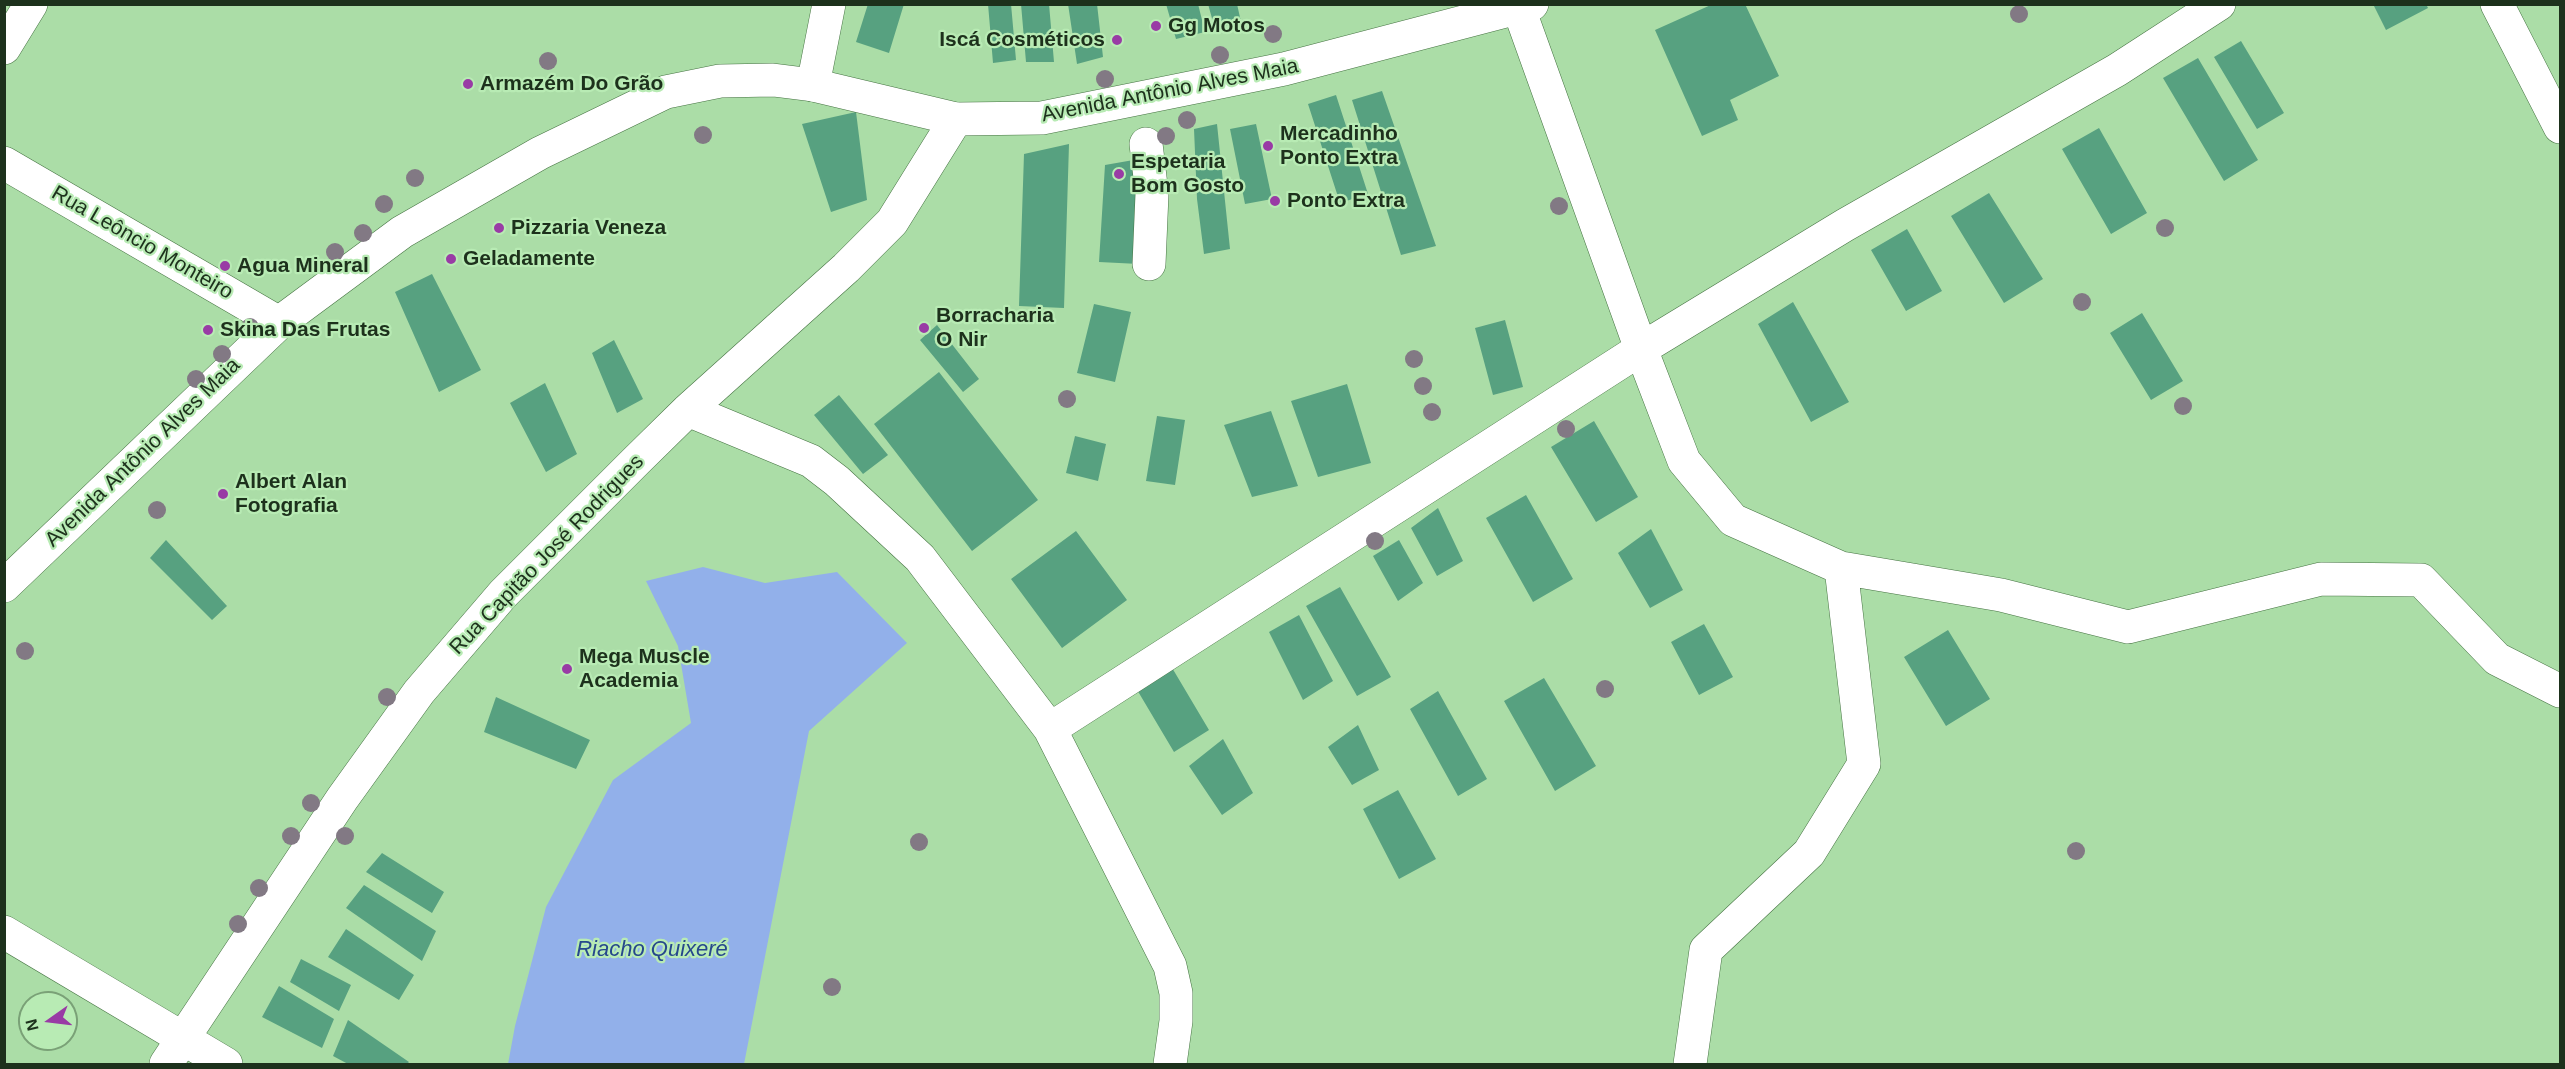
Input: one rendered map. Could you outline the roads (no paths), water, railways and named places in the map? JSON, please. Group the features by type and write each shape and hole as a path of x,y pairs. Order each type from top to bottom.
{"street":[{"path":"4,48 31,4"},
{"path":"813,85 830,4"},
{"path":"1050,729 1641,349 1845,225 2117,70 2218,4"},
{"path":"2497,4 2560,127"},
{"path":"1525,7 1641,349 1684,461 1733,520 1841,568 2001,595 2128,627 2320,579 2421,580 2497,659 2560,691"},
{"name":"Avenida Antônio Alves Maia","path":"4,586 279,323 402,232 540,153 666,92 720,81 772,80 813,85 956,119 1042,118 1284,69 1525,7"},
{"name":"Rua Capitão José Rodrigues","path":"174,1052 342,799 419,692 503,594 688,410 846,268 892,222 956,119"},
{"path":"1146,144 1151,167 1152,194 1149,264"},
{"name":"Rua Leôncio Monteiro","path":"4,163 279,323"},
{"path":"688,410 811,461 837,482 920,558 1050,729 1170,966 1176,993 1176,1021 1170,1065"},
{"path":"1690,1065 1706,950 1809,853 1864,764 1841,568"},
{"path":"4,932 174,1052 226,1065"}],"water":[{"name":"Riacho Quixeré","path":"703,567 765,583 837,572 907,643 809,731 744,1064 508,1064 515,1026 546,907 613,780 691,723 678,646 646,581"}],"place":[{"name":"Gg Motos","path":"1156,26"},
{"name":"Iscá Cosméticos","path":"1117,40"},
{"name":"Armazém Do Grão","path":"468,84"},
{"name":"Mercadinho Ponto Extra","path":"1268,146"},
{"name":"Espetaria Bom Gosto","path":"1119,174"},
{"name":"Ponto Extra","path":"1275,201"},
{"name":"Pizzaria Veneza","path":"499,228"},
{"name":"Geladamente","path":"451,259"},
{"name":"Agua Mineral","path":"225,266"},
{"name":"Borracharia O Nir","path":"924,328"},
{"name":"Skina Das Frutas","path":"208,330"},
{"name":"Albert Alan Fotografia","path":"223,494"},
{"name":"Mega Muscle Academia","path":"567,669"}]}
